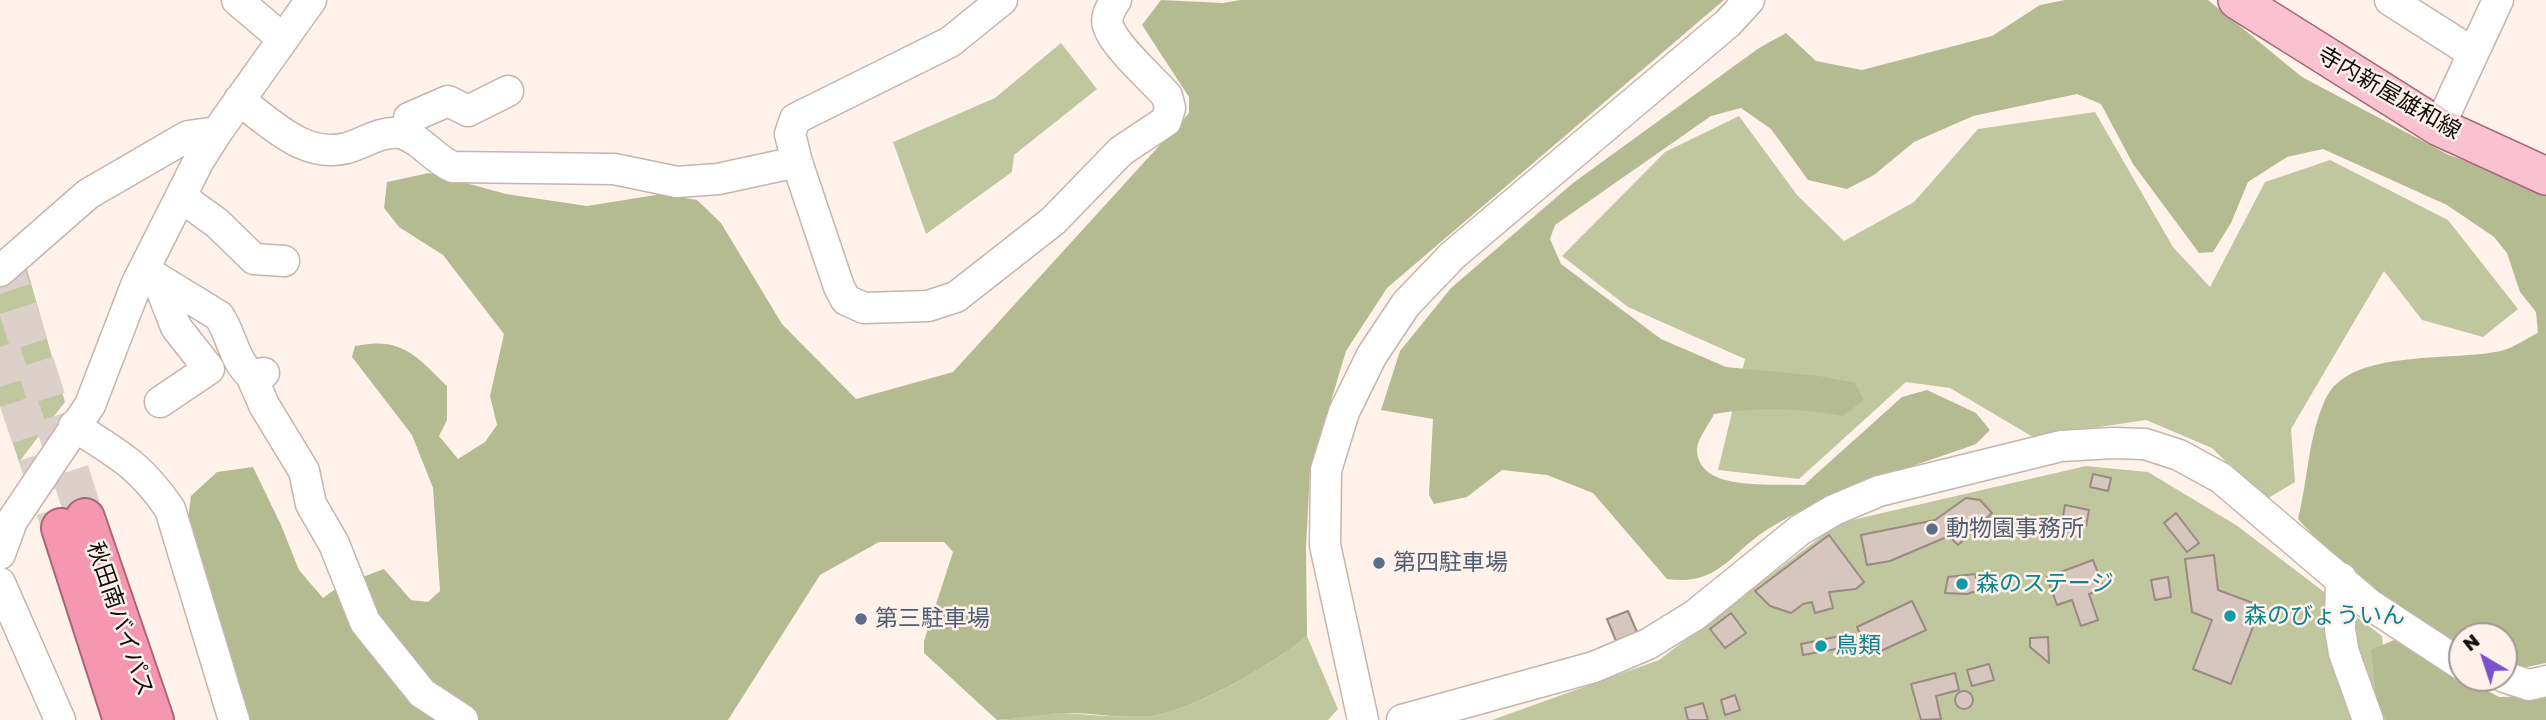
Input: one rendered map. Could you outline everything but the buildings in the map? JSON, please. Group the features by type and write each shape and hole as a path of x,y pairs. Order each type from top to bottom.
{"highway":[{"name":"秋田南バイパス","path":"123,720 73,523 154,720"}],"main road":[{"name":"寺内新屋雄和線","path":"2238,0 2439,127 2546,176"}],"street":[{"path":"237,0 284,39"},
{"path":"0,554 12,521 90,405 151,275 181,197 217,132 311,0"},
{"path":"1002,0 950,42 794,119 790,134 797,163 846,300 864,308 897,308 928,306 956,297 1053,222 1121,151 1166,121 1170,108 1167,96 1107,25 1108,12 1116,0"},
{"path":"1363,720 1325,545 1326,470 1344,412 1372,355 1406,304 1453,255 1728,23 1749,0"},
{"path":"2390,0 2473,53"},
{"path":"2439,127 2498,0"},
{"path":"407,135 409,118 449,101 468,111 508,91"},
{"path":"239,100 297,142 318,150 347,148 395,132 407,135 443,163 453,166 614,169 677,182 718,179 797,163"},
{"path":"0,271 88,194 188,136 217,132"},
{"path":"181,197 217,223 254,259 284,261"},
{"path":"151,275 219,316 227,328 240,365 258,374 264,405 304,471 311,504 334,544 365,622 422,693 463,720"},
{"path":"151,275 176,327 209,369 160,402"},
{"path":"74,426 130,460 152,482 170,509 234,720"},
{"path":"1402,720 1582,671 1648,644 1695,615 1800,530 1857,500 1879,491 2061,446 2146,444 2179,455 2221,478 2370,604 2448,656"},
{"path":"2341,579 2340,630 2344,653 2368,720"},
{"path":"0,583 60,720"},
{"path":"2518,681 2529,685 2546,681"}],"green space":[{"path":"1161,0 1223,3 1240,0 1724,0 1387,288 1346,351 1310,471 1306,548 1307,636 1255,672 1210,696 1168,712 1140,717 1061,713 997,720 924,653 924,641 953,552 944,542 879,542 820,575 728,720 247,720 188,519 191,496 217,472 253,467 299,570 323,598 341,585 384,569 411,600 428,602 440,591 433,488 412,435 352,357 355,346 397,346 417,358 447,386 447,420 439,436 458,459 485,442 497,425 490,396 504,334 443,255 399,227 384,208 387,182 429,173 506,194 587,206 662,194 697,200 721,223 782,324 856,399 953,372 1189,113 1189,97 1142,25"},
{"path":"2065,0 2208,0 2302,77 2449,155 2546,190 2546,663 2518,667 2518,622 2448,622 2448,641 2346,571 2298,519 2319,414 2325,400 2338,383 2356,371 2380,364 2504,350 2538,333 2536,312 2520,292 2507,253 2494,237 2447,205 2323,149 2287,157 2248,182 2231,223 2213,252 2199,253 2133,164 2101,104 2077,94 1973,116 1914,142 1874,175 1847,189 1808,180 1771,129 1741,108 1711,116 1555,225 1550,239 1561,264 1661,339 1726,367 1819,376 1855,383 1864,400 1843,416 1779,409 1714,414 1697,448 1700,462 1709,472 1722,479 1739,483 1804,485 1902,397 1927,390 1976,413 1990,430 1976,444 1870,481 1817,503 1768,529 1712,573 1685,580 1667,579 1593,493 1547,475 1502,470 1467,497 1434,504 1429,495 1433,419 1381,410 1400,351 1451,288 1573,183 1759,48 1786,33 1816,61 1862,70 1992,36 2040,5"},
{"path":"1061,43 1097,89 1014,155 1012,172 926,234 893,142 995,98"},
{"path":"2095,112 2173,247 2210,287 2265,182 2330,160 2448,220 2518,309 2483,337 2422,320 2384,271 2291,429 2295,482 2265,500 2212,448 2146,420 2033,437 1950,388 1906,382 1799,479 1718,470 1745,359 1628,307 1562,256 1665,152 1739,116 1797,195 1844,241 1914,202 1978,129"},
{"path":"25,262 65,402 19,462 0,405 0,284"},
{"path":"2086,466 2148,472 2236,525 2382,636 2392,720 1492,720 1659,660 1839,523"},
{"path":"1307,636 1338,709 1328,720 1001,720 1057,713 1129,717 1167,713 1232,685"},
{"path":"2394,640 2448,669 2448,692 2490,692 2499,697 2546,696 2546,720 2386,720 2377,702 2371,650"}],"tunnel":[{"path":"0,254 85,518"},
{"path":"0,347 61,528"}],"place":[{"name":"動物園事務所","path":"1932,529"},
{"name":"第四駐車場","path":"1379,563"},
{"name":"森のステージ","path":"1962,584"},
{"name":"森のびょういん","path":"2230,616"},
{"name":"第三駐車場","path":"861,619"},
{"name":"鳥類","path":"1821,646"}]}
